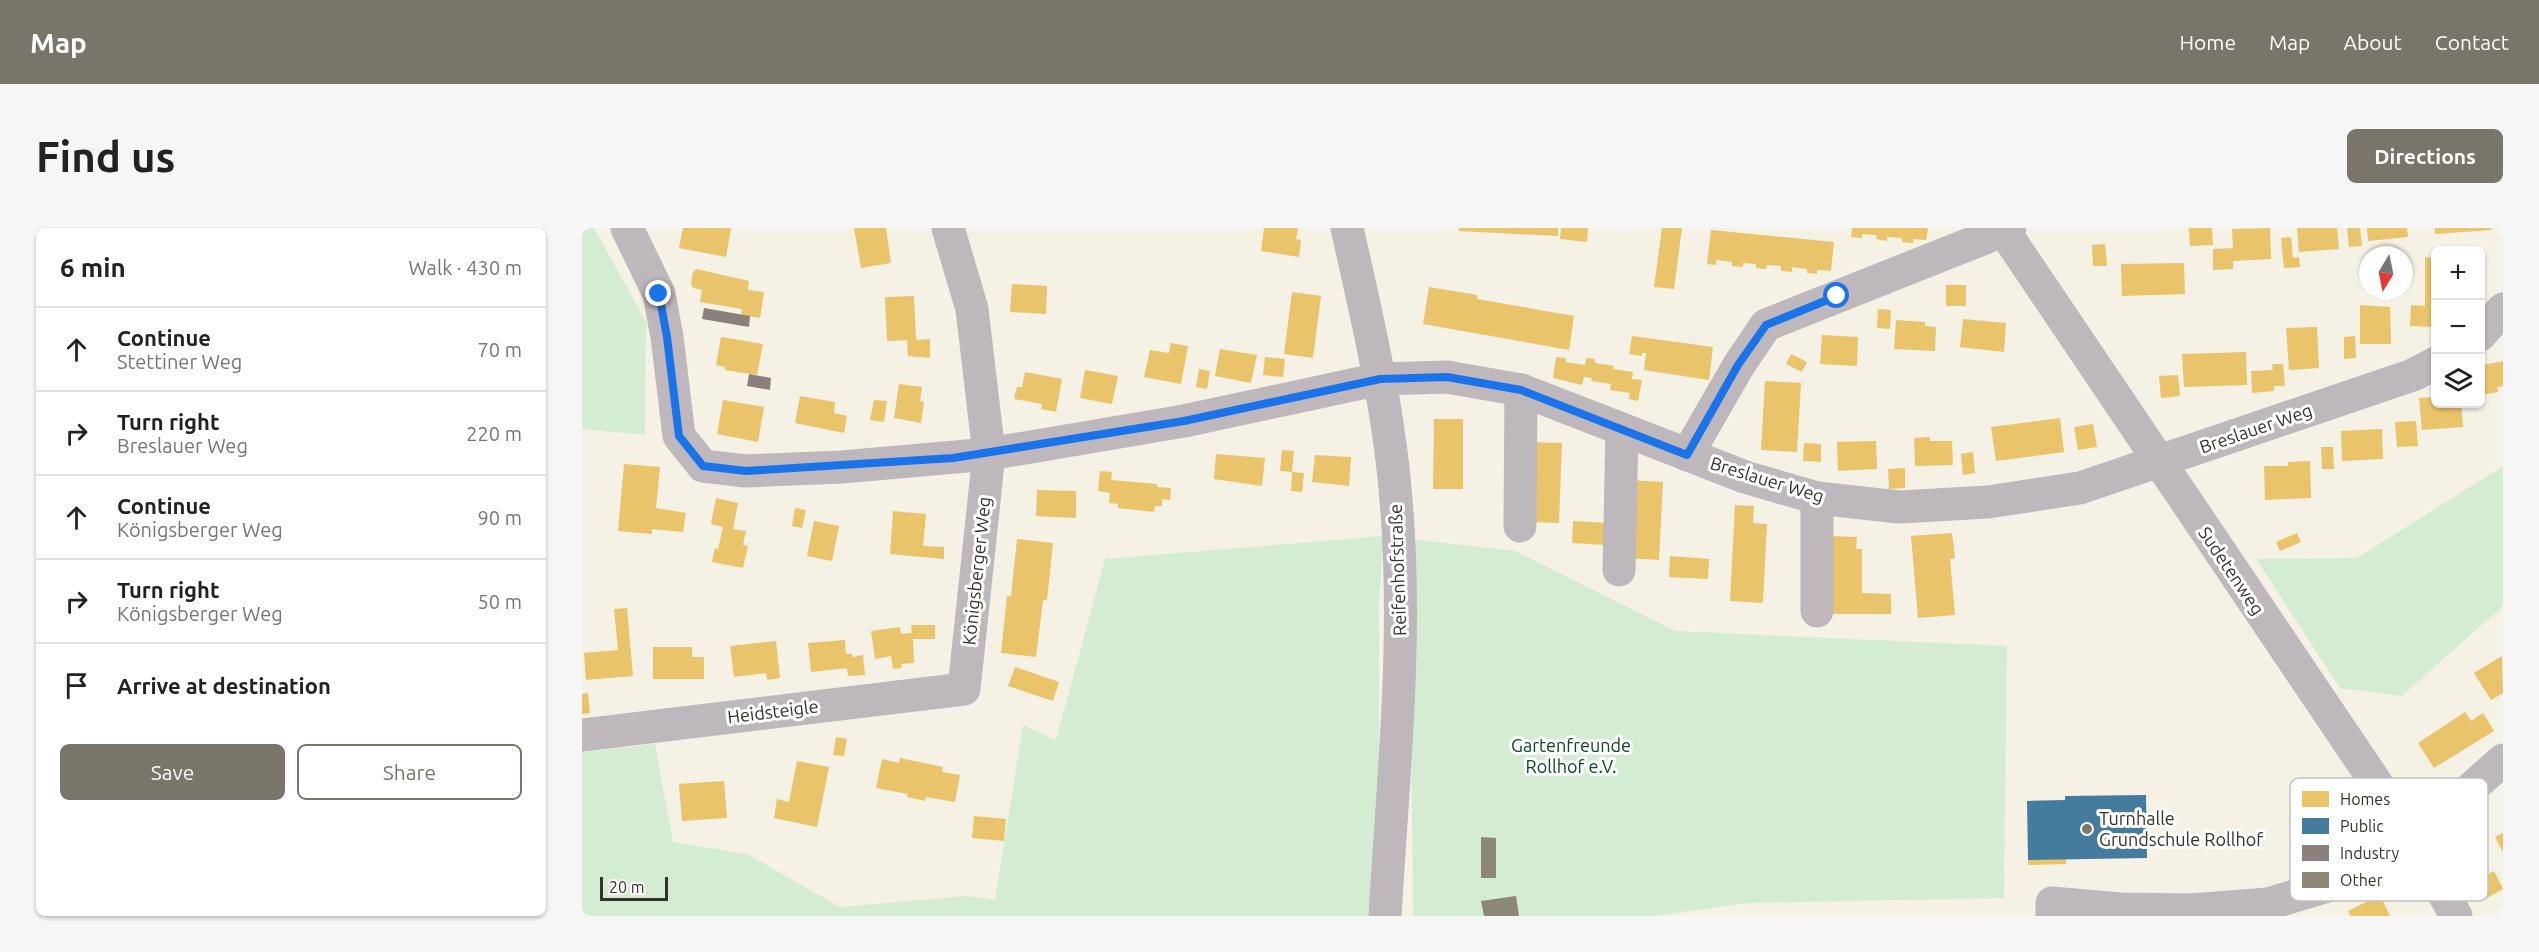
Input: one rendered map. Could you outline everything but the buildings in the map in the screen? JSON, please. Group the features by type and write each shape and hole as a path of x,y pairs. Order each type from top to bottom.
{"street":[{"path":"627,228 659,294 667,337 679,436 703,466 746,471 843,467 989,454"},
{"name":"Königsberger Weg","path":"948,228 972,309 989,454 964,689"},
{"name":"Reifenhofstraße","path":"1347,228 1380,379 1396,500 1401,625 1385,916"},
{"path":"1687,455 1738,365 1766,325 2005,228"},
{"name":"Sudetenweg","path":"2005,228 2158,463 2372,778"},
{"path":"2485,329 2503,309"},
{"name":"Breslauer Weg","path":"989,454 1184,421 1380,379 1447,377 1521,390 1745,477 1817,498 1899,507 1988,502 2080,488 2413,375 2431,366"},
{"path":"1520,526 1521,390"},
{"path":"1619,570 1622,429"},
{"path":"1817,498 1817,611"},
{"name":"Heidsteigle","path":"582,735 964,689"},
{"path":"2483,778 2503,760"},
{"path":"2052,916 2052,903 2120,909 2191,910 2268,904 2290,897"},
{"name":"Sudetenweg","path":"2448,901 2456,916"}],"green space":[{"path":"582,228 594,228 646,322 645,435 582,429"},
{"path":"2503,466 2503,606 2402,696 2340,688 2256,559 2357,558"},
{"path":"1384,536 1379,601 1379,916 582,916 582,752 655,744 673,842 747,854 840,907 967,896 995,900 1023,725 1056,740 1105,559"},
{"name":"Gartenfreunde Rollhof e.V.","path":"1409,539 1515,551 1675,631 2007,646 2004,898 1748,903 1654,916 1413,916"}],"place":[{"name":"Turnhalle Grundschule Rollhof","path":"2087,829"}],"route":[{"path":"659,294 667,337 679,436 703,466 746,471 843,467 989,454 1184,421 1380,379 1447,377 1521,390 1687,455 1738,365 1766,325 1837,296"}]}
